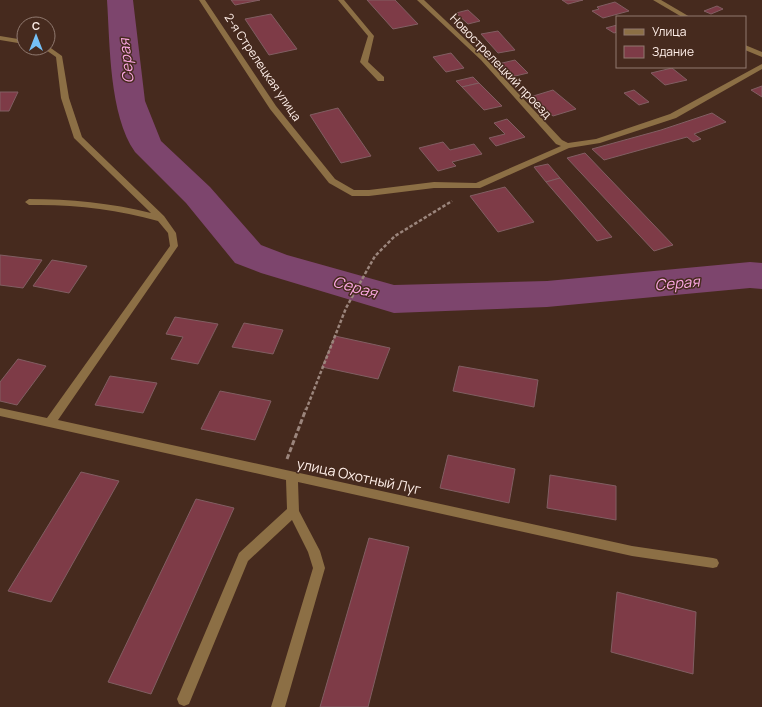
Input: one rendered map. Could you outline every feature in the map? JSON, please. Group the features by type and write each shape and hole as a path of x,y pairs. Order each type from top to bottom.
{"street":[{"name":"2-я Стрелецкая улица","path":"202,0 273,107 332,182 352,194 369,194 434,186 477,186"},
{"path":"341,0 371,36 364,62 381,78"},
{"name":"Новострелецкий проезд","path":"420,0 483,59 559,142 567,146"},
{"path":"656,0 685,16"},
{"path":"0,38 16,41"},
{"path":"746,47 762,55"},
{"path":"50,423 174,246 172,233 161,218 78,138 65,98 59,56 56,54"},
{"path":"477,186 567,146 597,141 674,116 762,66"},
{"path":"29,202 64,202 145,213 161,218"},
{"name":"улица Охотный Луг","path":"0,412 632,551 713,563"},
{"path":"278,707 319,568 314,551 293,511 286,475"},
{"path":"184,699 244,557 293,511"}],"path":[{"path":"286,475 346,308 375,256 395,236 477,186"}],"building":[{"path":"231,0 260,0 235,5"},
{"path":"367,0 395,0 418,24 393,29"},
{"path":"562,0 583,0 568,4"},
{"path":"615,2 629,11 603,18 592,11 599,9 597,7"},
{"path":"717,6 723,9 711,14 704,11"},
{"path":"468,10 480,21 468,24 456,13"},
{"path":"271,14 297,49 269,55 245,19"},
{"path":"616,25 616,32 614,33 606,28"},
{"path":"498,31 515,50 498,53 481,34"},
{"path":"451,53 464,68 446,72 433,57"},
{"path":"515,60 528,73 511,77 498,64"},
{"path":"672,68 687,80 665,85 651,73"},
{"path":"473,77 479,83 462,87 456,81"},
{"path":"479,83 502,106 484,110 462,87"},
{"path":"762,86 762,97 751,90"},
{"path":"553,90 576,109 553,116 530,97"},
{"path":"634,90 649,102 639,105 624,93"},
{"path":"0,92 18,92 9,111 0,111"},
{"path":"338,108 371,156 341,163 310,115"},
{"path":"712,113 726,122 694,134 701,139 693,142 687,137 604,160 592,149 661,130"},
{"path":"507,119 525,137 496,146 489,138 505,134 494,123"},
{"path":"443,142 450,150 474,144 482,154 452,162 456,166 438,171 419,148"},
{"path":"585,153 673,245 654,251 567,158"},
{"path":"548,164 560,178 546,182 534,167"},
{"path":"560,178 612,237 597,241 546,182"},
{"path":"505,187 534,222 498,232 470,196"},
{"path":"0,255 42,260 23,288 0,285"},
{"path":"52,260 87,266 69,293 33,286"},
{"path":"175,317 218,324 198,364 171,359 183,337 166,334"},
{"path":"244,323 283,330 273,354 232,347"},
{"path":"335,336 390,348 378,379 322,367"},
{"path":"18,359 46,366 17,405 0,401 0,382"},
{"path":"459,366 538,380 534,407 453,391"},
{"path":"110,376 157,383 143,413 95,405"},
{"path":"220,391 271,401 255,440 201,429"},
{"path":"448,455 515,469 509,503 440,488"},
{"path":"81,472 119,481 51,602 8,591"},
{"path":"550,475 616,486 616,520 547,508"},
{"path":"196,499 234,508 151,694 108,682"},
{"path":"369,538 409,547 368,707 320,707"},
{"path":"617,592 696,612 693,674 611,652"}],"waterway":[{"name":"Серая","path":"120,0 130,101 146,145 198,195 248,254 274,264 394,299 547,294 750,275 762,276"}]}
